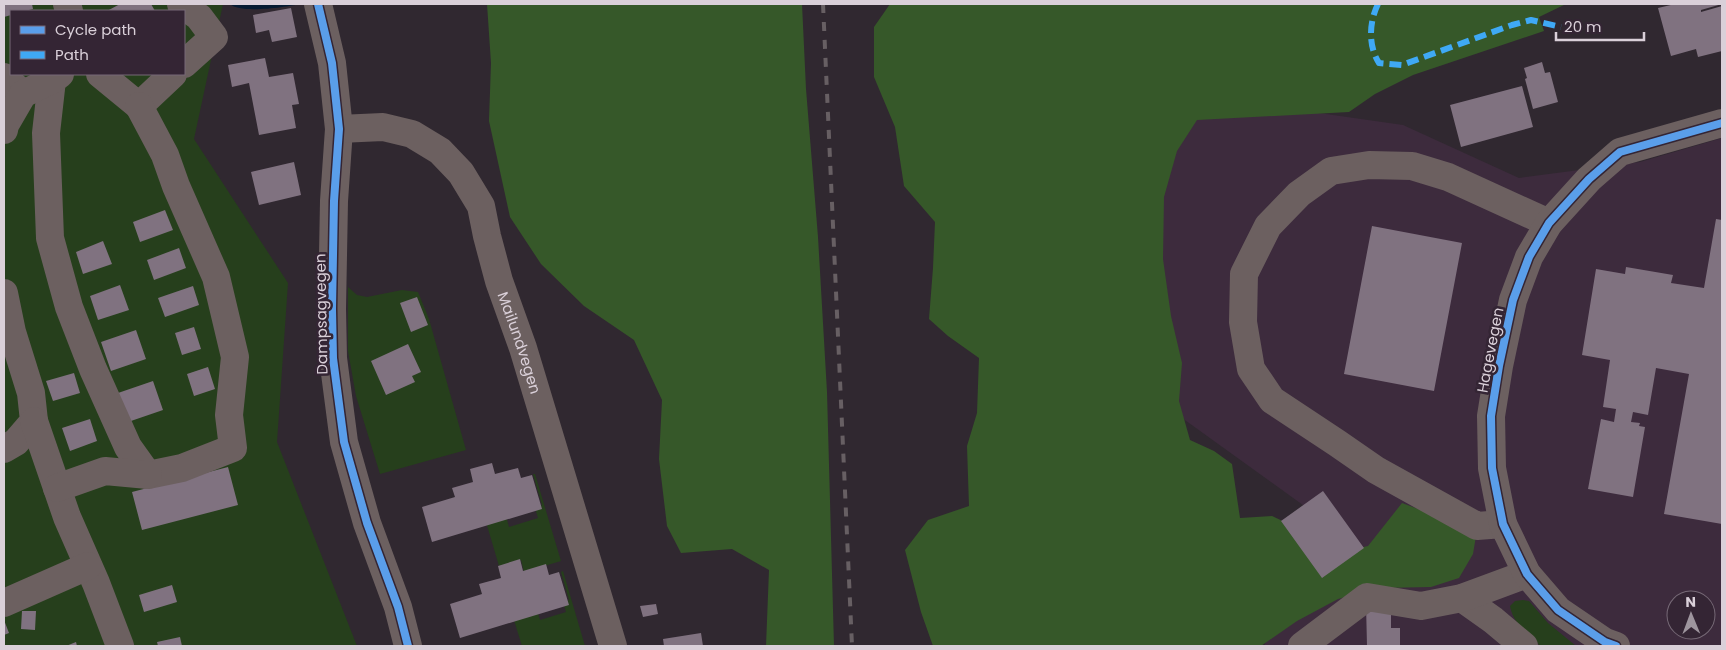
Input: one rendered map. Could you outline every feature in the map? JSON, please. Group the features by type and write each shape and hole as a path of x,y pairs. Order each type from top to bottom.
{"street":[{"path":"182,4 199,17 214,37 185,63"},
{"name":"Dampsagvegen","path":"318,4 332,63 338,129 334,201 332,309 333,358 344,442 367,523 398,607 408,646"},
{"path":"57,488 105,471 148,474 182,468 233,448 229,415 235,357 216,277 176,186 165,155 139,106 101,75"},
{"path":"139,106 173,75"},
{"path":"4,130 13,85 56,77 46,133 50,238 70,307 93,369 128,447 148,474"},
{"name":"Hagevegen","path":"1616,646 1605,642 1558,610 1527,574 1502,524 1492,468 1491,416 1499,366 1514,300 1529,257 1549,223 1589,180 1620,152 1722,123"},
{"name":"Mailundvegen","path":"338,129 383,127 412,134 440,151 462,173 481,206 499,281 523,348 613,646"},
{"path":"1502,524 1477,526 1376,470 1272,400 1252,368 1243,322 1244,274 1268,226 1299,194 1331,171 1369,165 1412,166 1448,177 1549,223"},
{"path":"4,293 8,337 31,393 34,422 67,517 120,646"},
{"path":"4,448 16,442 34,422"},
{"path":"4,603 88,566"},
{"path":"1302,646 1368,596 1421,606 1462,598 1527,574"},
{"path":"1462,598 1493,620 1524,646"}],"shaded area":[{"path":"1214,98 1403,125 1519,178 1640,162 1722,138 1722,646 1264,646 1286,597 1382,562 1171,410 1146,176"}],"green space":[{"path":"4,4 223,4 194,139 288,283 277,442 357,646 4,646"},
{"path":"487,4 802,4 827,392 834,646 766,646 769,570 732,549 681,553 667,526 659,459 662,400 634,340 584,306 541,264 510,217 489,121 491,63"},
{"path":"890,4 1566,4 1539,17 1544,31 1413,75 1375,94 1349,112 1197,120 1177,151 1164,197 1163,259 1171,316 1182,363 1179,401 1190,440 1214,451 1232,464 1240,518 1272,516 1310,534 1337,553 1368,546 1402,503 1445,519 1476,536 1473,554 1459,578 1431,587 1380,588 1338,599 1297,621 1261,646 933,646 921,612 905,550 928,520 969,506 967,446 977,413 979,358 948,336 929,319 935,222 904,186 895,127 874,77 874,27"},
{"path":"348,287 357,295 367,297 402,290 418,292 429,319 466,450 380,474 356,396 348,351"},
{"path":"533,474 535,474 561,561 524,572 521,560 499,566 486,522 506,516 509,527 538,518 535,508 542,505"},
{"path":"563,571 585,646 522,646 513,617 537,610 540,620 566,612 563,602 569,600 561,572"},
{"path":"1515,601 1529,601 1548,623 1576,646 1540,646 1518,624 1512,613 1510,606"}],"water":[{"path":"230,4 300,4 275,8 243,9"}],"building":[{"path":"4,4 32,4 33,9 10,10 10,15 4,17"},
{"path":"120,4 151,4 154,10 109,10"},
{"path":"1675,4 1722,4 1701,10 1701,12 1722,6 1722,51 1698,57 1696,49 1671,56 1658,8"},
{"path":"291,8 297,37 272,42 269,30 256,33 253,15"},
{"path":"265,58 269,77 293,73 299,104 292,105 296,128 259,135 249,83 232,87 228,65"},
{"path":"1542,62 1545,73 1550,72 1558,102 1533,109 1524,68"},
{"path":"1522,86 1533,127 1461,147 1450,105"},
{"path":"294,162 301,195 259,205 251,172"},
{"path":"165,210 173,230 140,242 133,222"},
{"path":"1716,219 1722,220 1722,524 1664,514 1689,374 1656,368 1648,415 1633,412 1631,422 1640,423 1639,426 1645,427 1633,497 1588,489 1601,419 1614,422 1616,409 1603,407 1610,360 1582,355 1596,269 1625,274 1626,267 1673,275 1671,283 1704,288"},
{"path":"1372,226 1462,243 1434,391 1344,374"},
{"path":"103,241 112,264 83,274 76,252"},
{"path":"179,248 186,268 154,280 147,260"},
{"path":"120,285 129,310 98,320 90,296"},
{"path":"193,286 199,305 165,317 158,298"},
{"path":"417,297 428,325 411,332 400,303"},
{"path":"194,327 201,349 182,355 175,333"},
{"path":"136,330 146,359 111,371 101,342"},
{"path":"408,344 421,372 412,376 415,382 386,395 371,361"},
{"path":"208,367 215,389 194,396 187,374"},
{"path":"74,373 80,393 53,401 46,381"},
{"path":"153,381 163,410 128,422 118,393"},
{"path":"90,419 97,441 70,451 62,428"},
{"path":"492,463 495,474 518,468 521,478 532,475 542,509 432,542 422,507 455,497 452,488 473,482 470,469"},
{"path":"228,467 238,505 142,530 132,492"},
{"path":"1323,491 1364,548 1322,578 1281,521"},
{"path":"520,559 523,571 546,564 549,575 559,572 569,605 460,638 450,604 482,594 479,584 501,578 498,566"},
{"path":"172,585 177,602 144,612 139,595"},
{"path":"1391,603 1391,628 1400,628 1400,646 1367,646 1366,604"},
{"path":"656,604 658,614 643,617 640,606"},
{"path":"22,611 36,611 35,630 21,629"},
{"path":"4,620 9,633 4,635"},
{"path":"701,633 703,646 664,646 663,639"},
{"path":"180,637 182,646 158,646 157,642"},
{"path":"76,642 77,646 66,646"}],"railway":[{"path":"823,4 852,646"}],"marked path":[{"path":"1378,4 1371,26 1371,42 1379,63 1402,65 1512,25 1531,20 1561,27"}],"cycle path":[{"path":"318,4 332,63 339,129 334,201 332,309 333,358 344,442 367,523 398,607 408,646"},
{"path":"1616,646 1605,642 1558,610 1527,574 1503,524 1492,468 1491,416 1499,366 1513,300 1529,257 1549,223 1589,179 1620,152 1722,123"}]}
